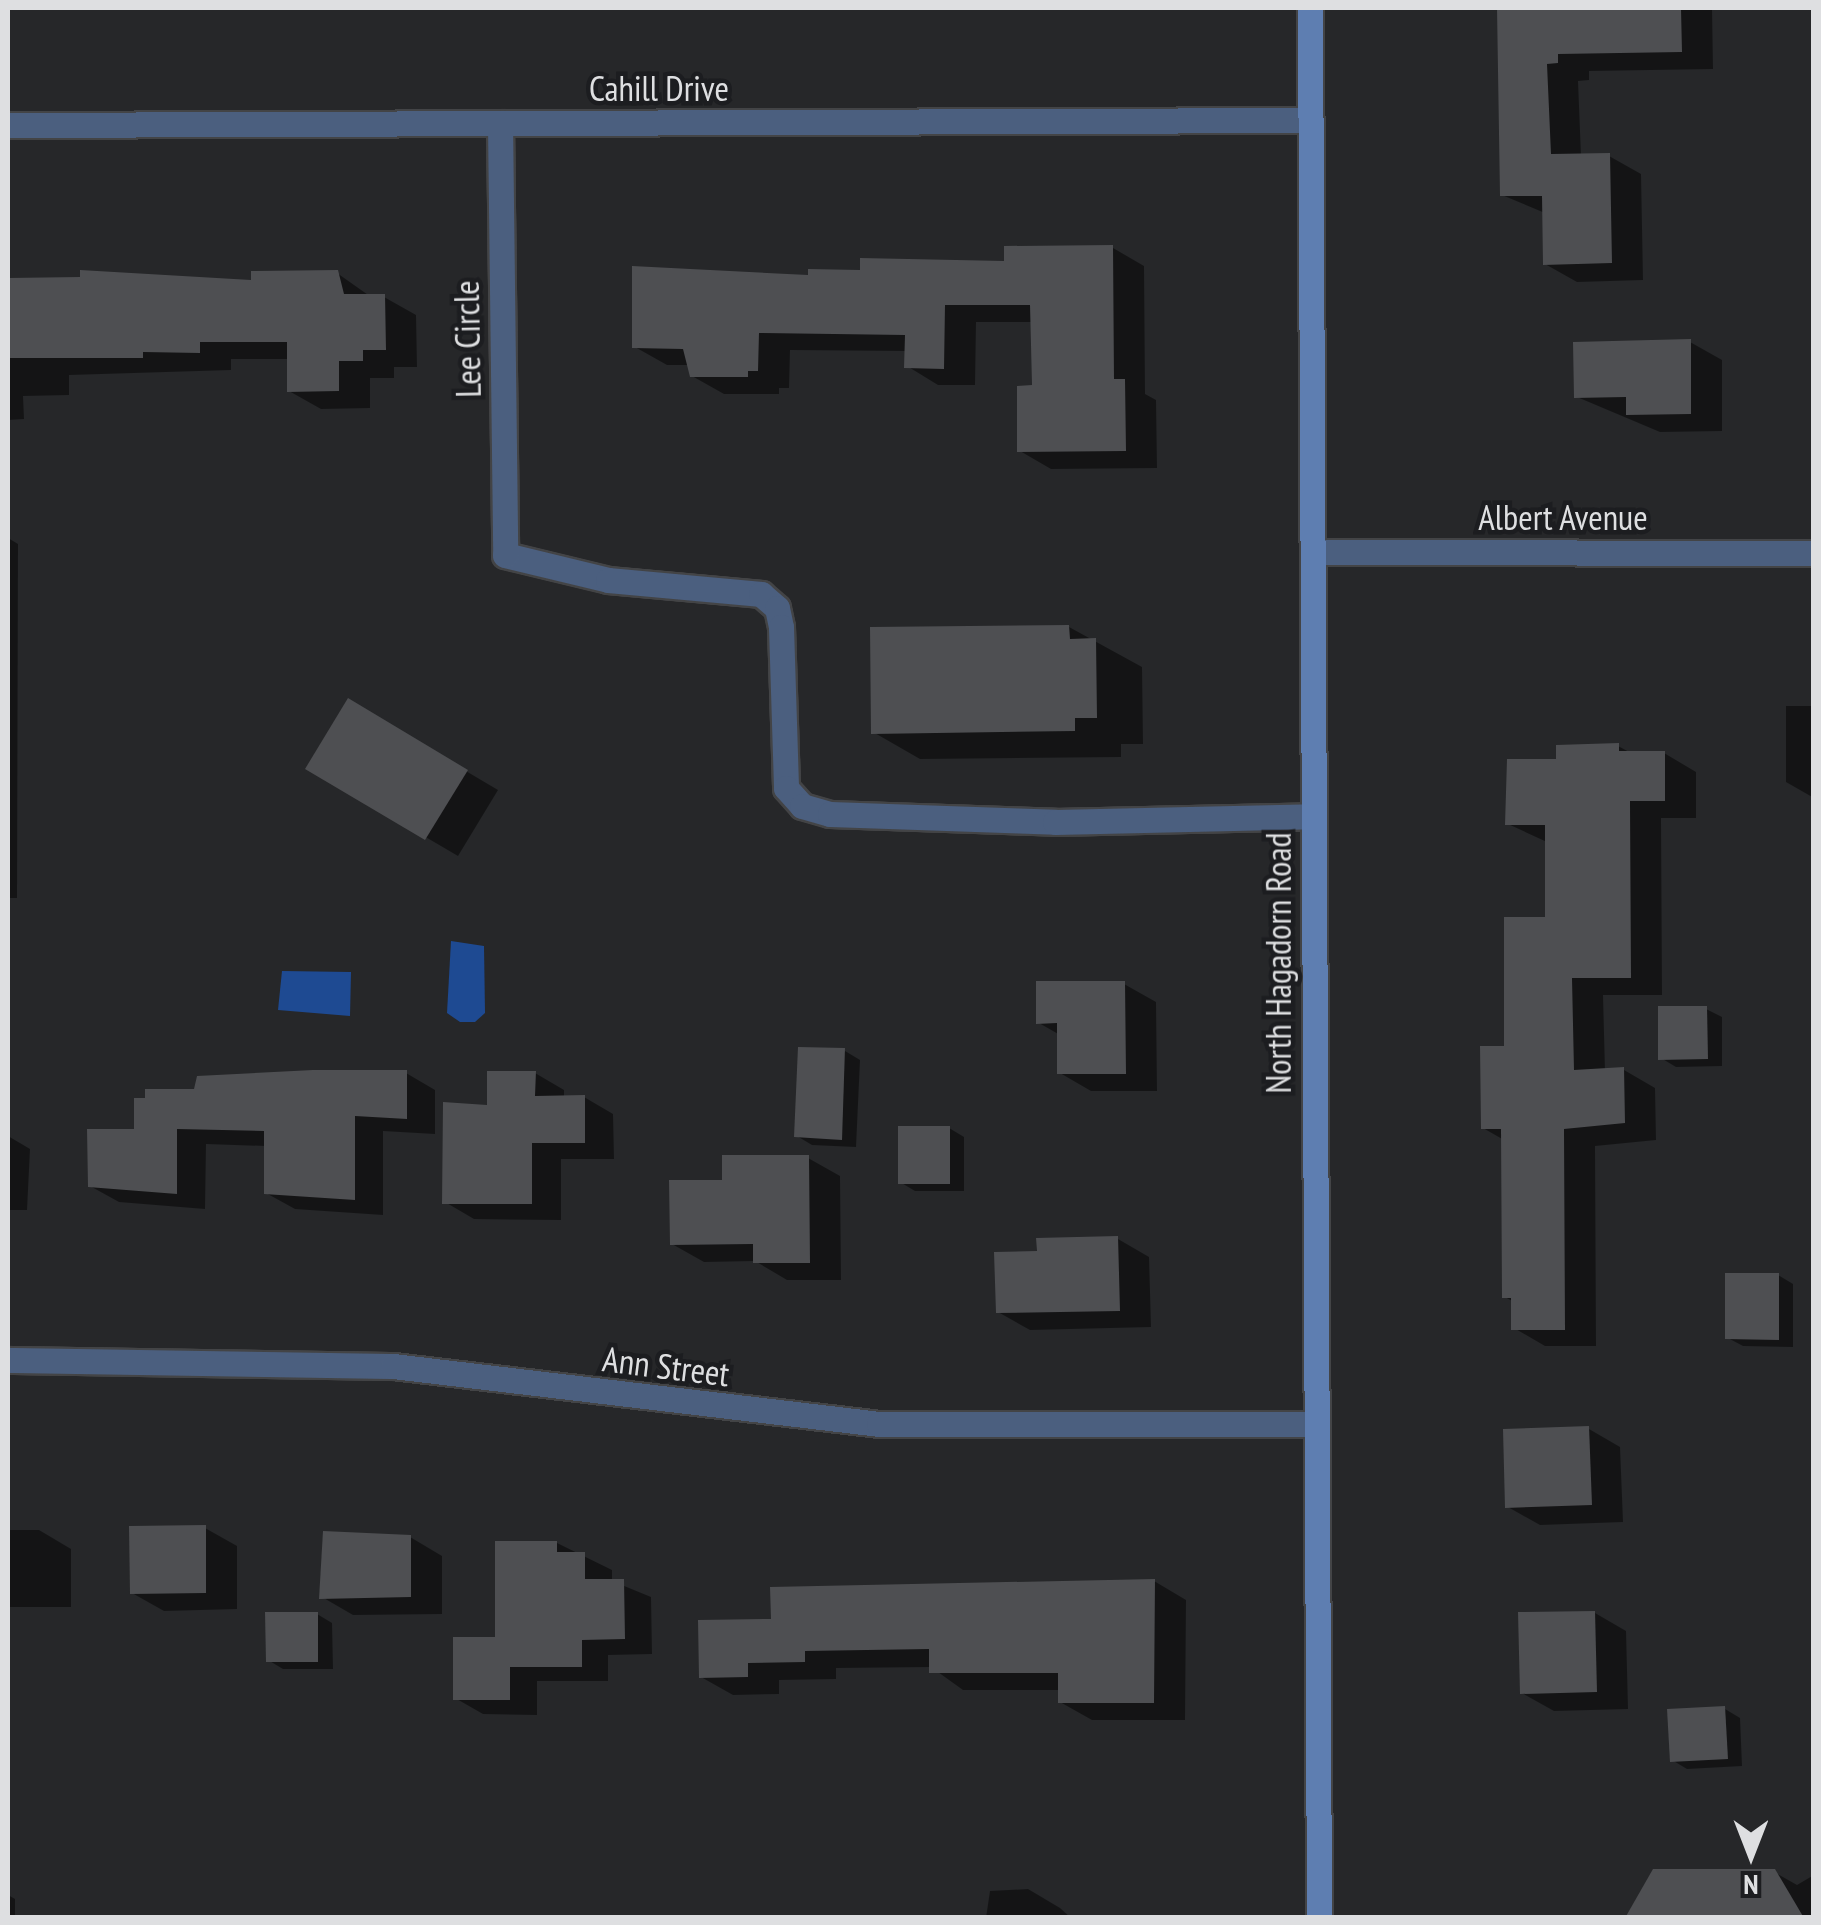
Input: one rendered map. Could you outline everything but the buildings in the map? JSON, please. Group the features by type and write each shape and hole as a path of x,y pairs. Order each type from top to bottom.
{"street":[{"name":"North Hagadorn Road","path":"1310,8 1319,1918"},
{"name":"Cahill Drive","path":"8,125 1310,120"},
{"name":"Lee Circle","path":"500,123 505,555 608,580 761,594 777,608 781,628 786,788 802,806 830,814 1055,822 1312,816"},
{"name":"Albert Avenue","path":"1313,552 1814,553"},
{"name":"Ann Street","path":"8,1360 393,1366 879,1424 1316,1424"}],"water":[{"path":"451,941 484,946 485,1013 475,1022 460,1022 447,1013"},
{"path":"282,971 351,972 350,1016 278,1010"}]}
